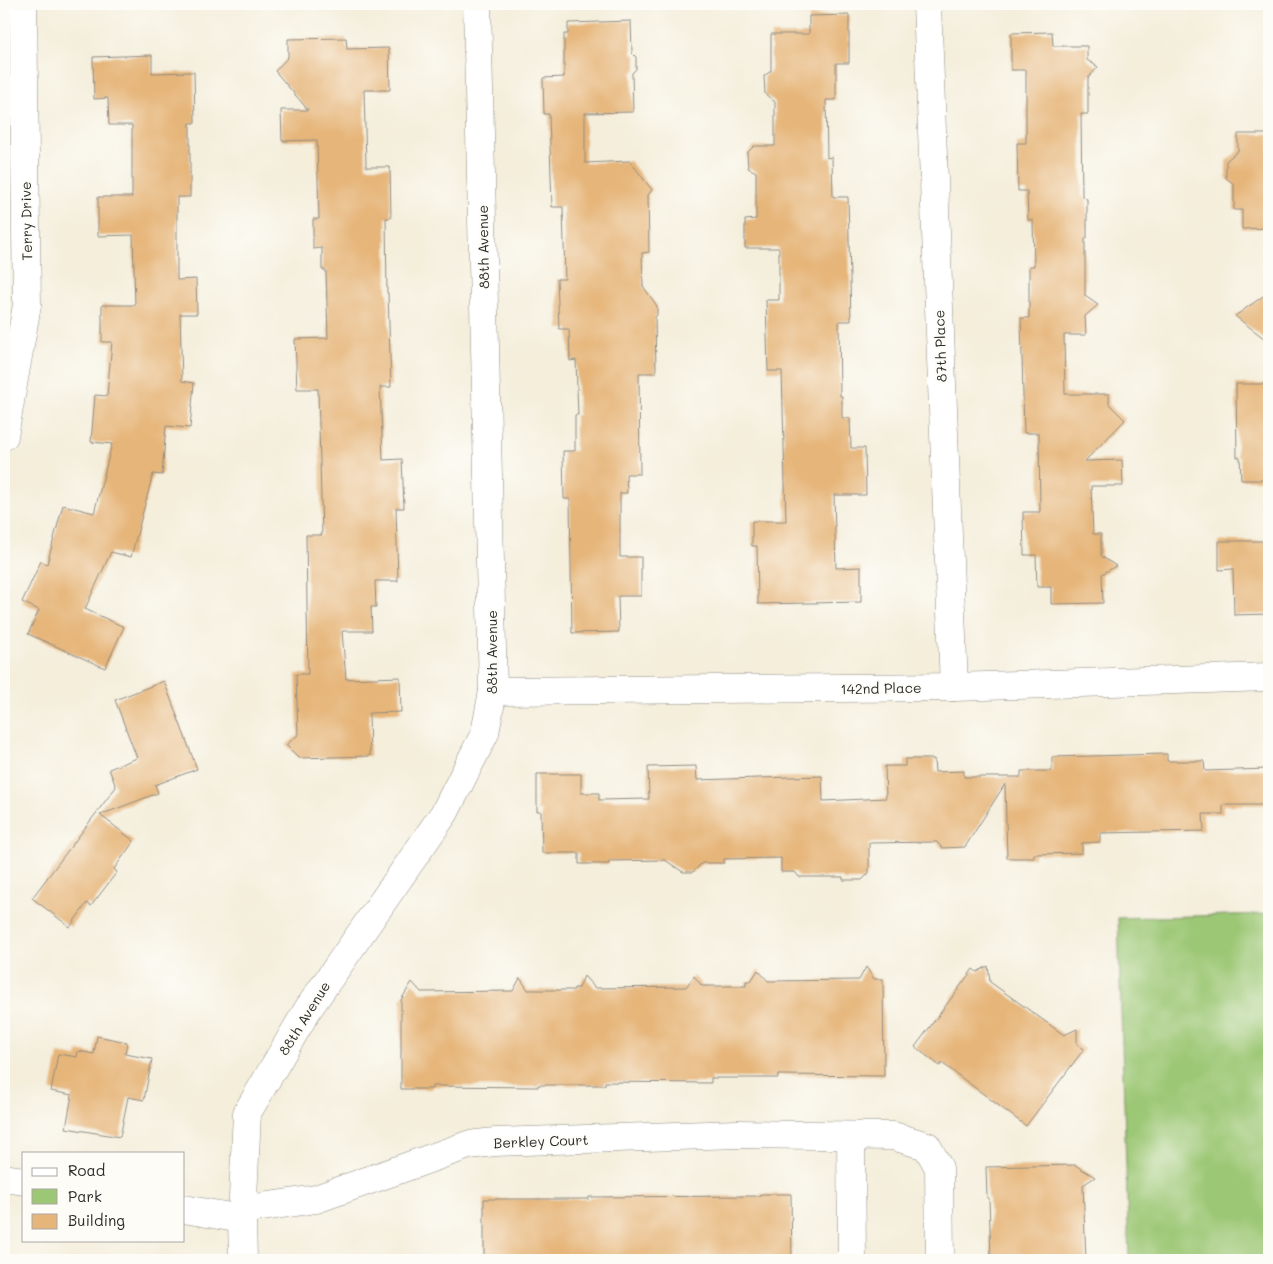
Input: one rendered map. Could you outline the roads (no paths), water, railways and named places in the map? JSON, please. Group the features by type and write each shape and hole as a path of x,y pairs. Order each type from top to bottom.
{"street":[{"name":"Terry Drive","path":"4,436 27,305 23,4"},
{"name":"88th Avenue","path":"243,1260 242,1214 247,1113 308,1009 446,812 484,733 493,691 477,4"},
{"name":"87th Place","path":"927,4 954,687"},
{"name":"142nd Place","path":"493,691 954,687 1269,677"},
{"name":"Berkley Court","path":"185,1209 242,1214 316,1199 468,1145 495,1142 738,1134 893,1136 927,1146 940,1168 940,1260"},
{"path":"851,1136 852,1260"},
{"path":"4,1178 22,1181"}]}
